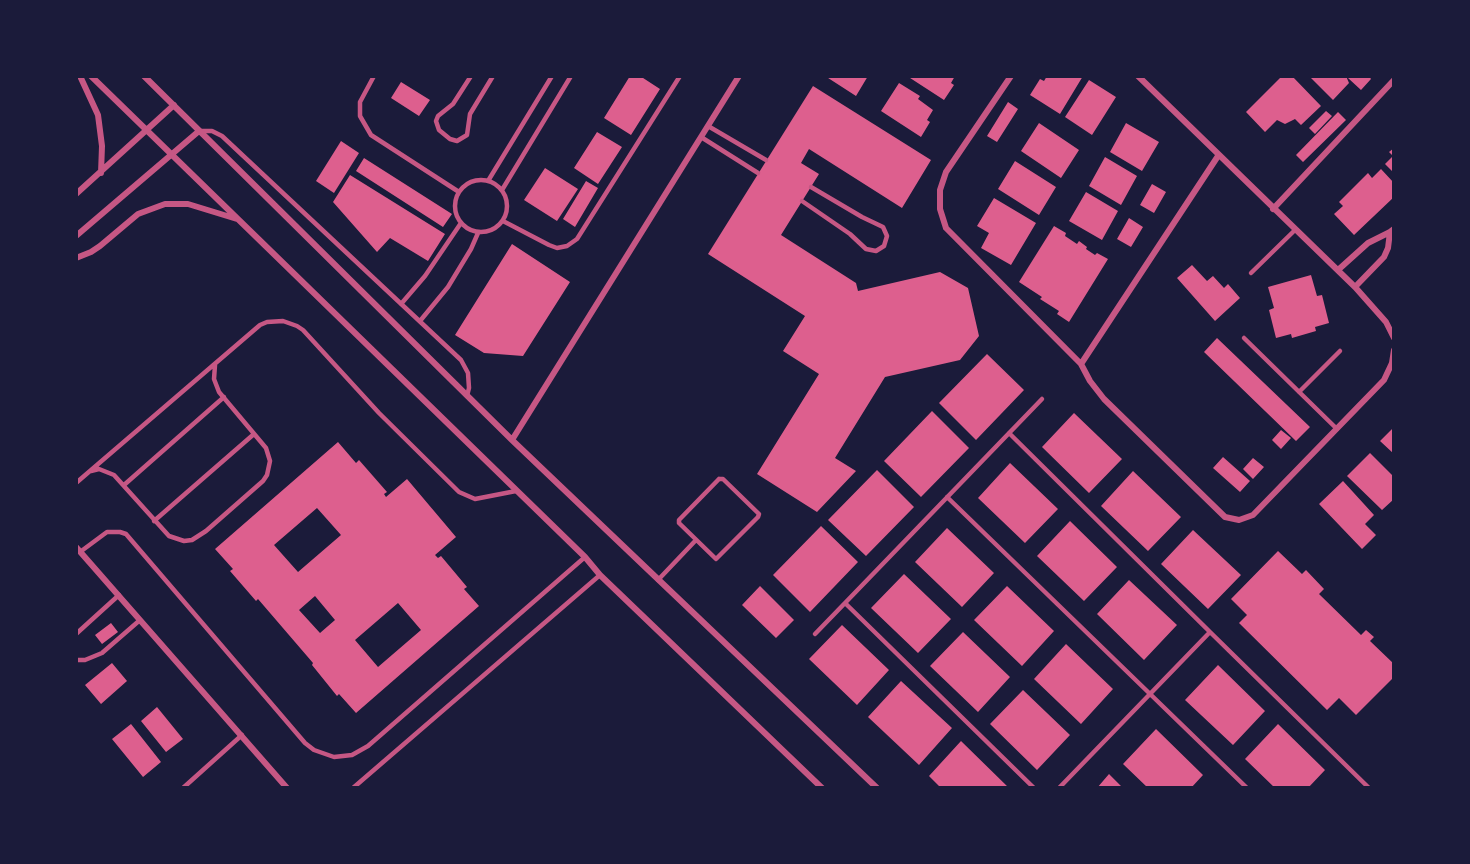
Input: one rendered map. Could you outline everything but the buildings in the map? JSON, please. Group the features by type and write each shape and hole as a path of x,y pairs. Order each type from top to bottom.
{"street":[{"path":"80,76 98,115 102,146 101,173"},
{"path":"91,76 585,557 600,575 822,788"},
{"path":"144,76 512,440 877,788"},
{"path":"512,440 739,76"},
{"path":"1011,76 946,172 940,190 940,209 946,228 1081,364 1090,381 1104,399 1225,516 1239,520 1253,515 1384,380 1392,363 1394,350"},
{"path":"1138,76 1355,287 1386,322 1394,338"},
{"path":"1273,209 1394,80"},
{"path":"76,194 174,105"},
{"path":"76,236 199,131"},
{"path":"1081,364 1218,156"},
{"path":"76,258 100,246 138,214 165,204 188,204 238,219"},
{"path":"1338,270 1368,243 1392,230"},
{"path":"1355,287 1384,256 1392,230"},
{"path":"78,549 287,788"}],"lane":[{"path":"374,76 360,102 360,116 371,135 459,192"},
{"path":"471,76 453,104 438,116 436,121 439,130 450,139 457,141 467,135 470,114 493,76"},
{"path":"488,181 552,76"},
{"path":"502,190 571,76"},
{"path":"503,221 557,248 567,246 577,239 680,76"},
{"path":"708,126 766,160"},
{"path":"199,131 212,131 222,136 461,360 469,381 467,396"},
{"path":"701,137 758,173"},
{"path":"488,181 502,190 508,205 503,221 492,231 478,233 460,223 455,208 459,192 472,182 488,181"},
{"path":"76,188 84,187"},
{"path":"802,201 850,234 866,249 876,251 884,246 887,236 883,227 811,187"},
{"path":"401,304 425,276 460,223"},
{"path":"1251,273 1295,230"},
{"path":"420,321 448,287 478,233"},
{"path":"76,483 260,325 275,321 290,323 303,330 379,413 459,492 475,499 516,491"},
{"path":"1244,338 1337,429"},
{"path":"1299,392 1340,351"},
{"path":"91,471 107,471 114,475 169,536 184,541 192,540 206,531 263,481 270,461 266,448 224,398 214,379 215,364"},
{"path":"124,485 224,398"},
{"path":"815,634 1042,399"},
{"path":"1009,433 1369,788"},
{"path":"154,521 254,434"},
{"path":"719,479 723,479 759,514 758,518 716,559 696,540 679,523 679,520 719,479"},
{"path":"947,497 1247,788"},
{"path":"78,549 107,532 126,534 305,743 314,750 334,758 352,756 368,746 585,557"},
{"path":"658,580 696,540"},
{"path":"354,788 600,575"},
{"path":"76,634 119,595"},
{"path":"845,603 1034,788"},
{"path":"76,660 85,660 102,653 140,620"},
{"path":"1059,788 1210,632"},
{"path":"183,788 242,735"}]}
